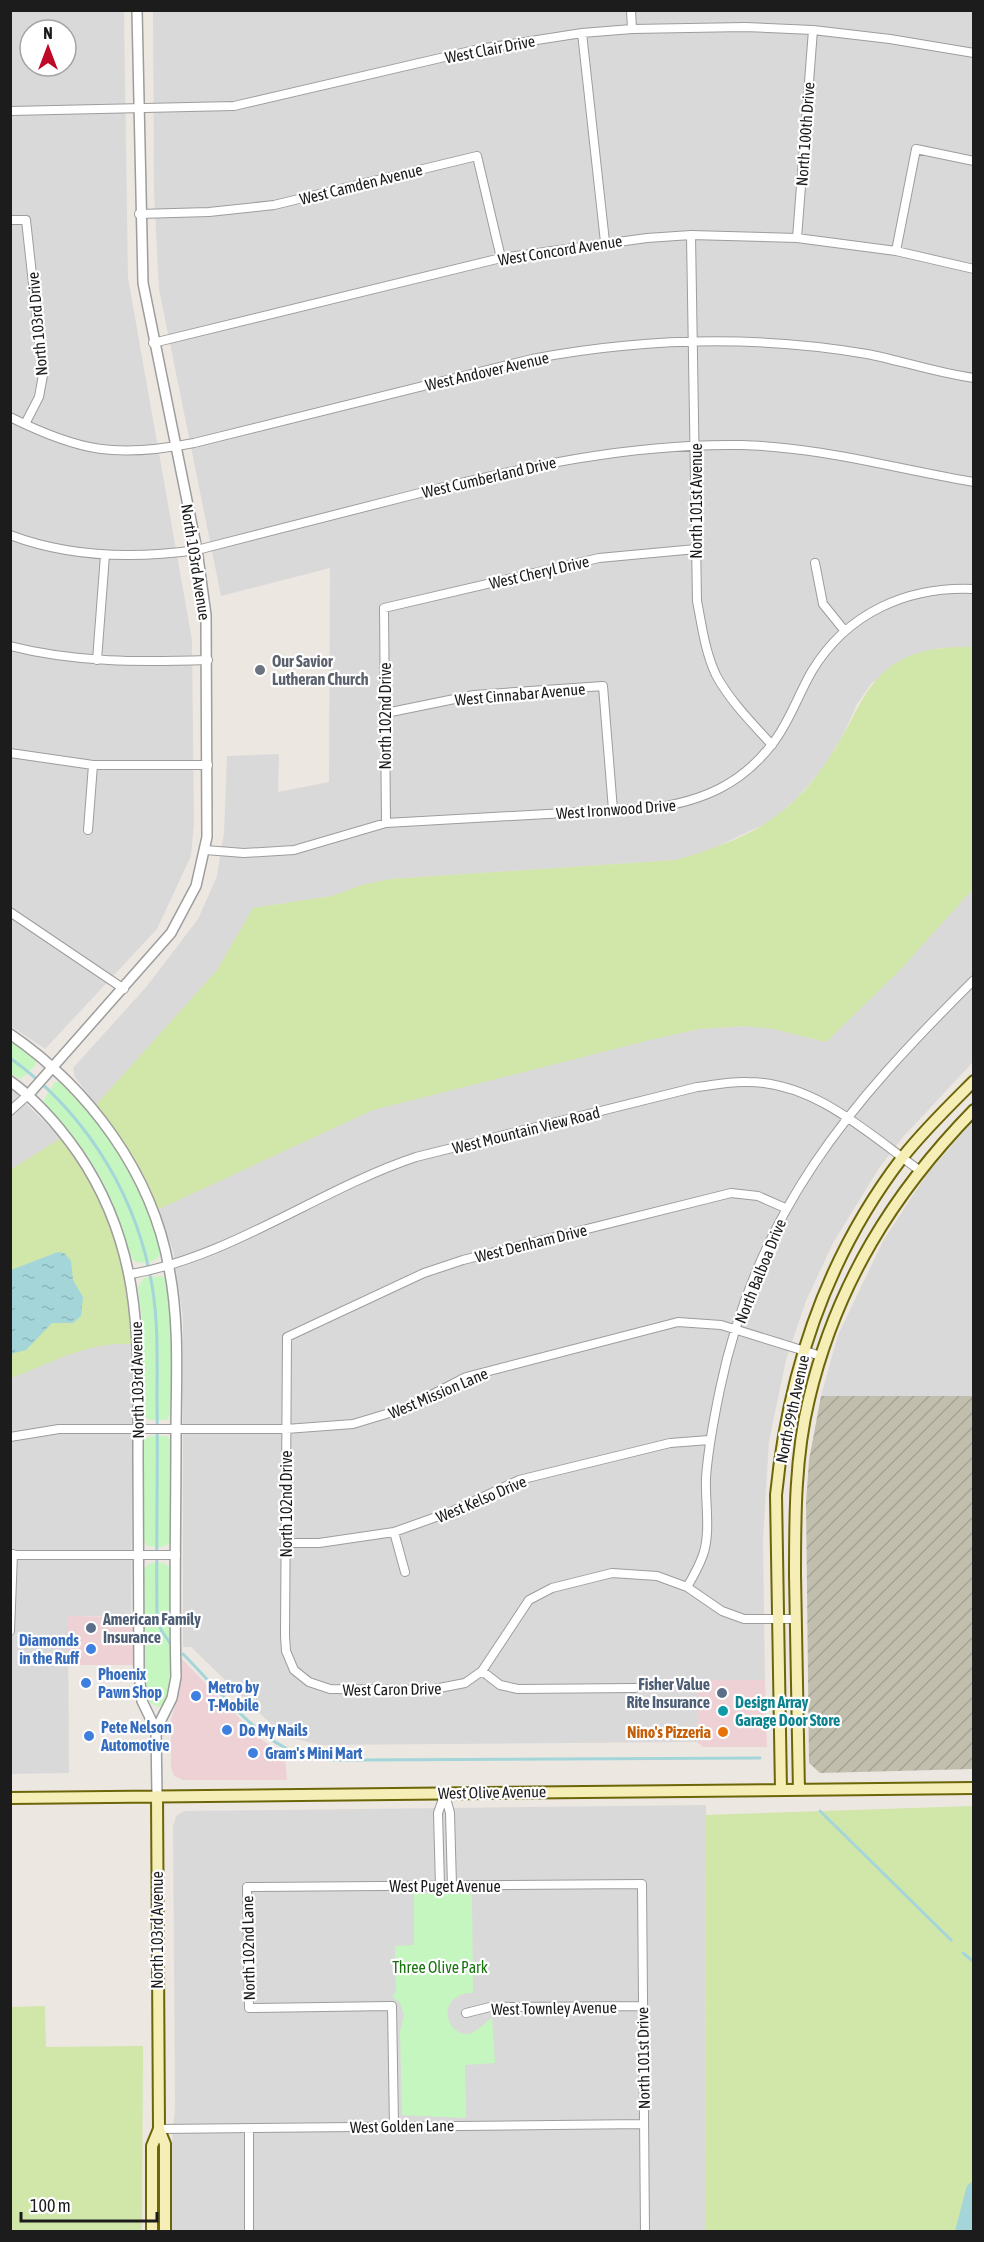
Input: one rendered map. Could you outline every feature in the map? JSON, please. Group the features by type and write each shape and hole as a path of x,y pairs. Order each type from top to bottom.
{"main road":[{"name":"North 99th Avenue","path":"781,1790 775,1535 778,1476 789,1405 804,1351 828,1284 852,1234 903,1158 974,1081"},
{"name":"North 99th Avenue","path":"799,1790 796,1500 808,1400 821,1356 858,1265 887,1216 919,1170 974,1110"},
{"name":"West Olive Avenue","path":"10,1798 974,1788"},
{"name":"North 103rd Avenue","path":"157,1796 159,2129 165,2144 165,2232"},
{"name":"North 103rd Avenue","path":"152,2232 152,2146 159,2129"}],"street":[{"name":"North 103rd Avenue","path":"137,10 142,284 197,550 206,615 208,660 206,850 196,885 181,918 166,939 29,1094 62,1132 94,1178 116,1224 131,1274 138,1324 139,1689 142,1701 156,1730 157,1796"},
{"path":"631,10 632,29"},
{"name":"West Clair Drive","path":"10,111 197,108 262,101 479,49 582,33 632,29 746,27 813,30 890,39 974,53"},
{"name":"North 100th Drive","path":"797,238 813,30"},
{"path":"582,33 605,242"},
{"path":"897,251 916,149 974,161"},
{"name":"West Camden Avenue","path":"139,214 209,212 274,205 477,156 501,258"},
{"name":"North 103rd Drive","path":"10,220 26,220 43,375 39,397 25,424"},
{"name":"West Concord Avenue","path":"153,343 501,258 605,242 691,235 797,238 897,251 974,269"},
{"name":"North 101st Avenue","path":"691,235 697,602 707,649 716,674 734,703 771,745"},
{"name":"West Andover Avenue","path":"10,417 56,439 101,450 140,452 175,446 532,359 582,350 694,341 756,341 815,346 869,355 974,378"},
{"name":"West Cumberland Drive","path":"10,535 51,548 105,555 141,556 197,550 532,465 607,452 696,445 744,445 842,454 974,482"},
{"name":"West Cheryl Drive","path":"384,608 599,558 696,549"},
{"path":"97,660 105,555"},
{"path":"815,563 823,604 844,630"},
{"name":"West Ironwood Drive","path":"206,850 244,853 294,850 386,823 653,808 688,803 716,791 741,776 771,745 785,726 812,672 844,630 876,608 896,599 923,591 974,589"},
{"name":"North 102nd Drive","path":"384,608 386,823"},
{"path":"10,645 66,658 208,660"},
{"name":"West Cinnabar Avenue","path":"386,713 474,695 603,686 613,810"},
{"path":"10,753 93,765 208,765"},
{"path":"88,830 93,765"},
{"path":"10,912 124,989"},
{"name":"North Balboa Drive","path":"687,1587 704,1553 710,1440 736,1329 767,1245 785,1208 846,1116 889,1066 974,980"},
{"path":"10,1034 54,1066"},
{"name":"North 103rd Avenue","path":"54,1066 93,1108 123,1152 148,1202 169,1267 176,1331 175,1689 163,1720 156,1730"},
{"path":"10,1081 29,1094 10,1111"},
{"name":"West Mountain View Road","path":"131,1274 169,1267 397,1164 697,1087 749,1082 781,1086 813,1098 846,1116 919,1170"},
{"name":"West Denham Drive","path":"287,1337 424,1273 475,1257 731,1193 758,1196 785,1208"},
{"name":"West Mission Lane","path":"10,1437 59,1429 330,1427 374,1419 406,1408 466,1377 678,1322 709,1322 821,1356"},
{"name":"North 102nd Drive","path":"287,1337 285,1636 286,1651 294,1670"},
{"name":"West Kelso Drive","path":"287,1543 319,1543 394,1532 453,1511 519,1480 670,1443 710,1440"},
{"path":"394,1532 405,1572"},
{"path":"10,1631 12,1555 176,1556"},
{"path":"635,1688 518,1689 500,1684 482,1671 522,1606 552,1588 612,1573 629,1572 657,1576 687,1587 722,1611 737,1617 796,1619"},
{"name":"West Caron Drive","path":"294,1670 309,1682 330,1689 429,1690 465,1683 482,1671"},
{"path":"440,1886 438,1813 445,1793"},
{"path":"445,1793 450,1813 452,1886"},
{"name":"West Puget Avenue","path":"247,1887 642,1884"},
{"name":"North 101st Drive","path":"642,1884 645,2232"},
{"name":"North 102nd Lane","path":"247,1887 249,2008 392,2006 394,2126"},
{"name":"West Townley Avenue","path":"466,2013 490,2007 642,2007"},
{"name":"West Golden Lane","path":"159,2129 644,2124"},
{"path":"249,2129 249,2232"}],"shaded area":[{"path":"11,11 124,11 128,278 192,640 194,823 191,856 157,929 45,1049 11,1026"},
{"path":"153,11 973,11 973,647 939,648 892,667 871,684 857,704 843,735 821,771 796,799 771,821 710,850 676,860 390,879 362,885 332,896 253,908 217,970 96,1105 75,1077 73,1068 147,986 198,919 217,876 224,833 227,756 279,754 278,792 329,782 330,568 221,596 159,289 154,193"},
{"path":"973,889 973,1062 903,1137 879,1168 833,1243 806,1301 786,1360 769,1441 763,1540 765,1680 697,1680 697,1742 320,1745 293,1738 276,1729 191,1647 183,1647 183,1317 173,1250 157,1210 373,1110 650,1040 699,1029 745,1026 773,1029 826,1042"},
{"path":"10,1088 61,1138 11,1170 10,1170"},
{"path":"973,1121 973,1396 821,1396 838,1335 883,1241 926,1175"},
{"path":"112,1343 133,1344 131,1616 68,1616 69,1773 11,1774 10,1378 83,1349"},
{"path":"821,1396 973,1396 973,1769 820,1773 809,1763 806,1503 809,1460"},
{"path":"68,1616 133,1617 133,1665 68,1665"},
{"path":"180,1657 258,1737 285,1756 287,1780 183,1780 174,1776 171,1767 171,1720 180,1689"},
{"path":"697,1680 765,1680 767,1747 703,1747 697,1742"},
{"path":"706,1805 705,2231 171,2232 170,2166 175,2107 173,1827 176,1816 184,1811"}],"green space":[{"path":"973,647 973,889 900,970 826,1042 773,1029 745,1026 699,1029 650,1040 373,1110 157,1210 136,1163 96,1105 217,970 253,908 332,896 362,885 390,879 676,860 709,850 770,821 803,792 832,753 870,688 888,668 900,660 929,650"},
{"path":"10,1039 36,1059 36,1065 21,1079 11,1074"},
{"path":"55,1082 62,1082 77,1099 124,1161 148,1208 156,1231 161,1254 156,1259 141,1263 134,1261 131,1257 101,1178 78,1143 43,1101"},
{"path":"61,1138 93,1189 114,1235 125,1285 133,1344 85,1349 11,1378 10,1170"},
{"path":"162,1276 167,1280 171,1321 172,1412 167,1420 150,1420 145,1417 143,1409 143,1326 138,1287 144,1278"},
{"path":"166,1436 172,1441 171,1543 162,1547 147,1546 143,1539 144,1443 145,1438"},
{"path":"150,1563 164,1563 172,1569 172,1666 166,1700 159,1707 149,1702 144,1684 143,1569"},
{"path":"973,1806 973,2231 705,2231 706,1815"},
{"name":"Three Olive Park","path":"414,1893 472,1894 473,1993 454,1999 450,2004 448,2016 454,2029 465,2034 475,2032 492,2017 495,2063 465,2065 466,2118 402,2115 400,2032 404,2014 400,2003 392,1996 396,1992 395,1946 414,1945"},
{"path":"45,2006 46,2047 143,2046 142,2231 11,2231 11,2007"}],"water":[{"path":"58,1252 64,1253 71,1261 73,1280 83,1297 81,1316 73,1323 52,1323 26,1350 11,1354 11,1270"}],"waterway":[{"path":"10,1058 59,1100 99,1151 130,1208 141,1239 152,1286 157,1335 157,1614 161,1630 170,1643"},
{"path":"183,1654 250,1723 265,1735 296,1753 325,1760 760,1758"},
{"path":"820,1811 951,1940"},
{"path":"963,1953 974,1962"},
{"path":"963,2232 974,2190"}],"place":[{"name":"Our Savior Lutheran Church","path":"260,670"},
{"name":"American Family Insurance","path":"91,1628"},
{"name":"Diamonds in the Ruff","path":"91,1649"},
{"name":"Phoenix Pawn Shop","path":"86,1683"},
{"name":"Fisher Value Rite Insurance","path":"722,1693"},
{"name":"Metro by T-Mobile","path":"196,1696"},
{"name":"Design Array Garage Door Store","path":"723,1711"},
{"name":"Do My Nails","path":"227,1730"},
{"name":"Nino's Pizzeria","path":"723,1732"},
{"name":"Pete Nelson Automotive","path":"89,1736"},
{"name":"Gram's Mini Mart","path":"253,1753"}]}
